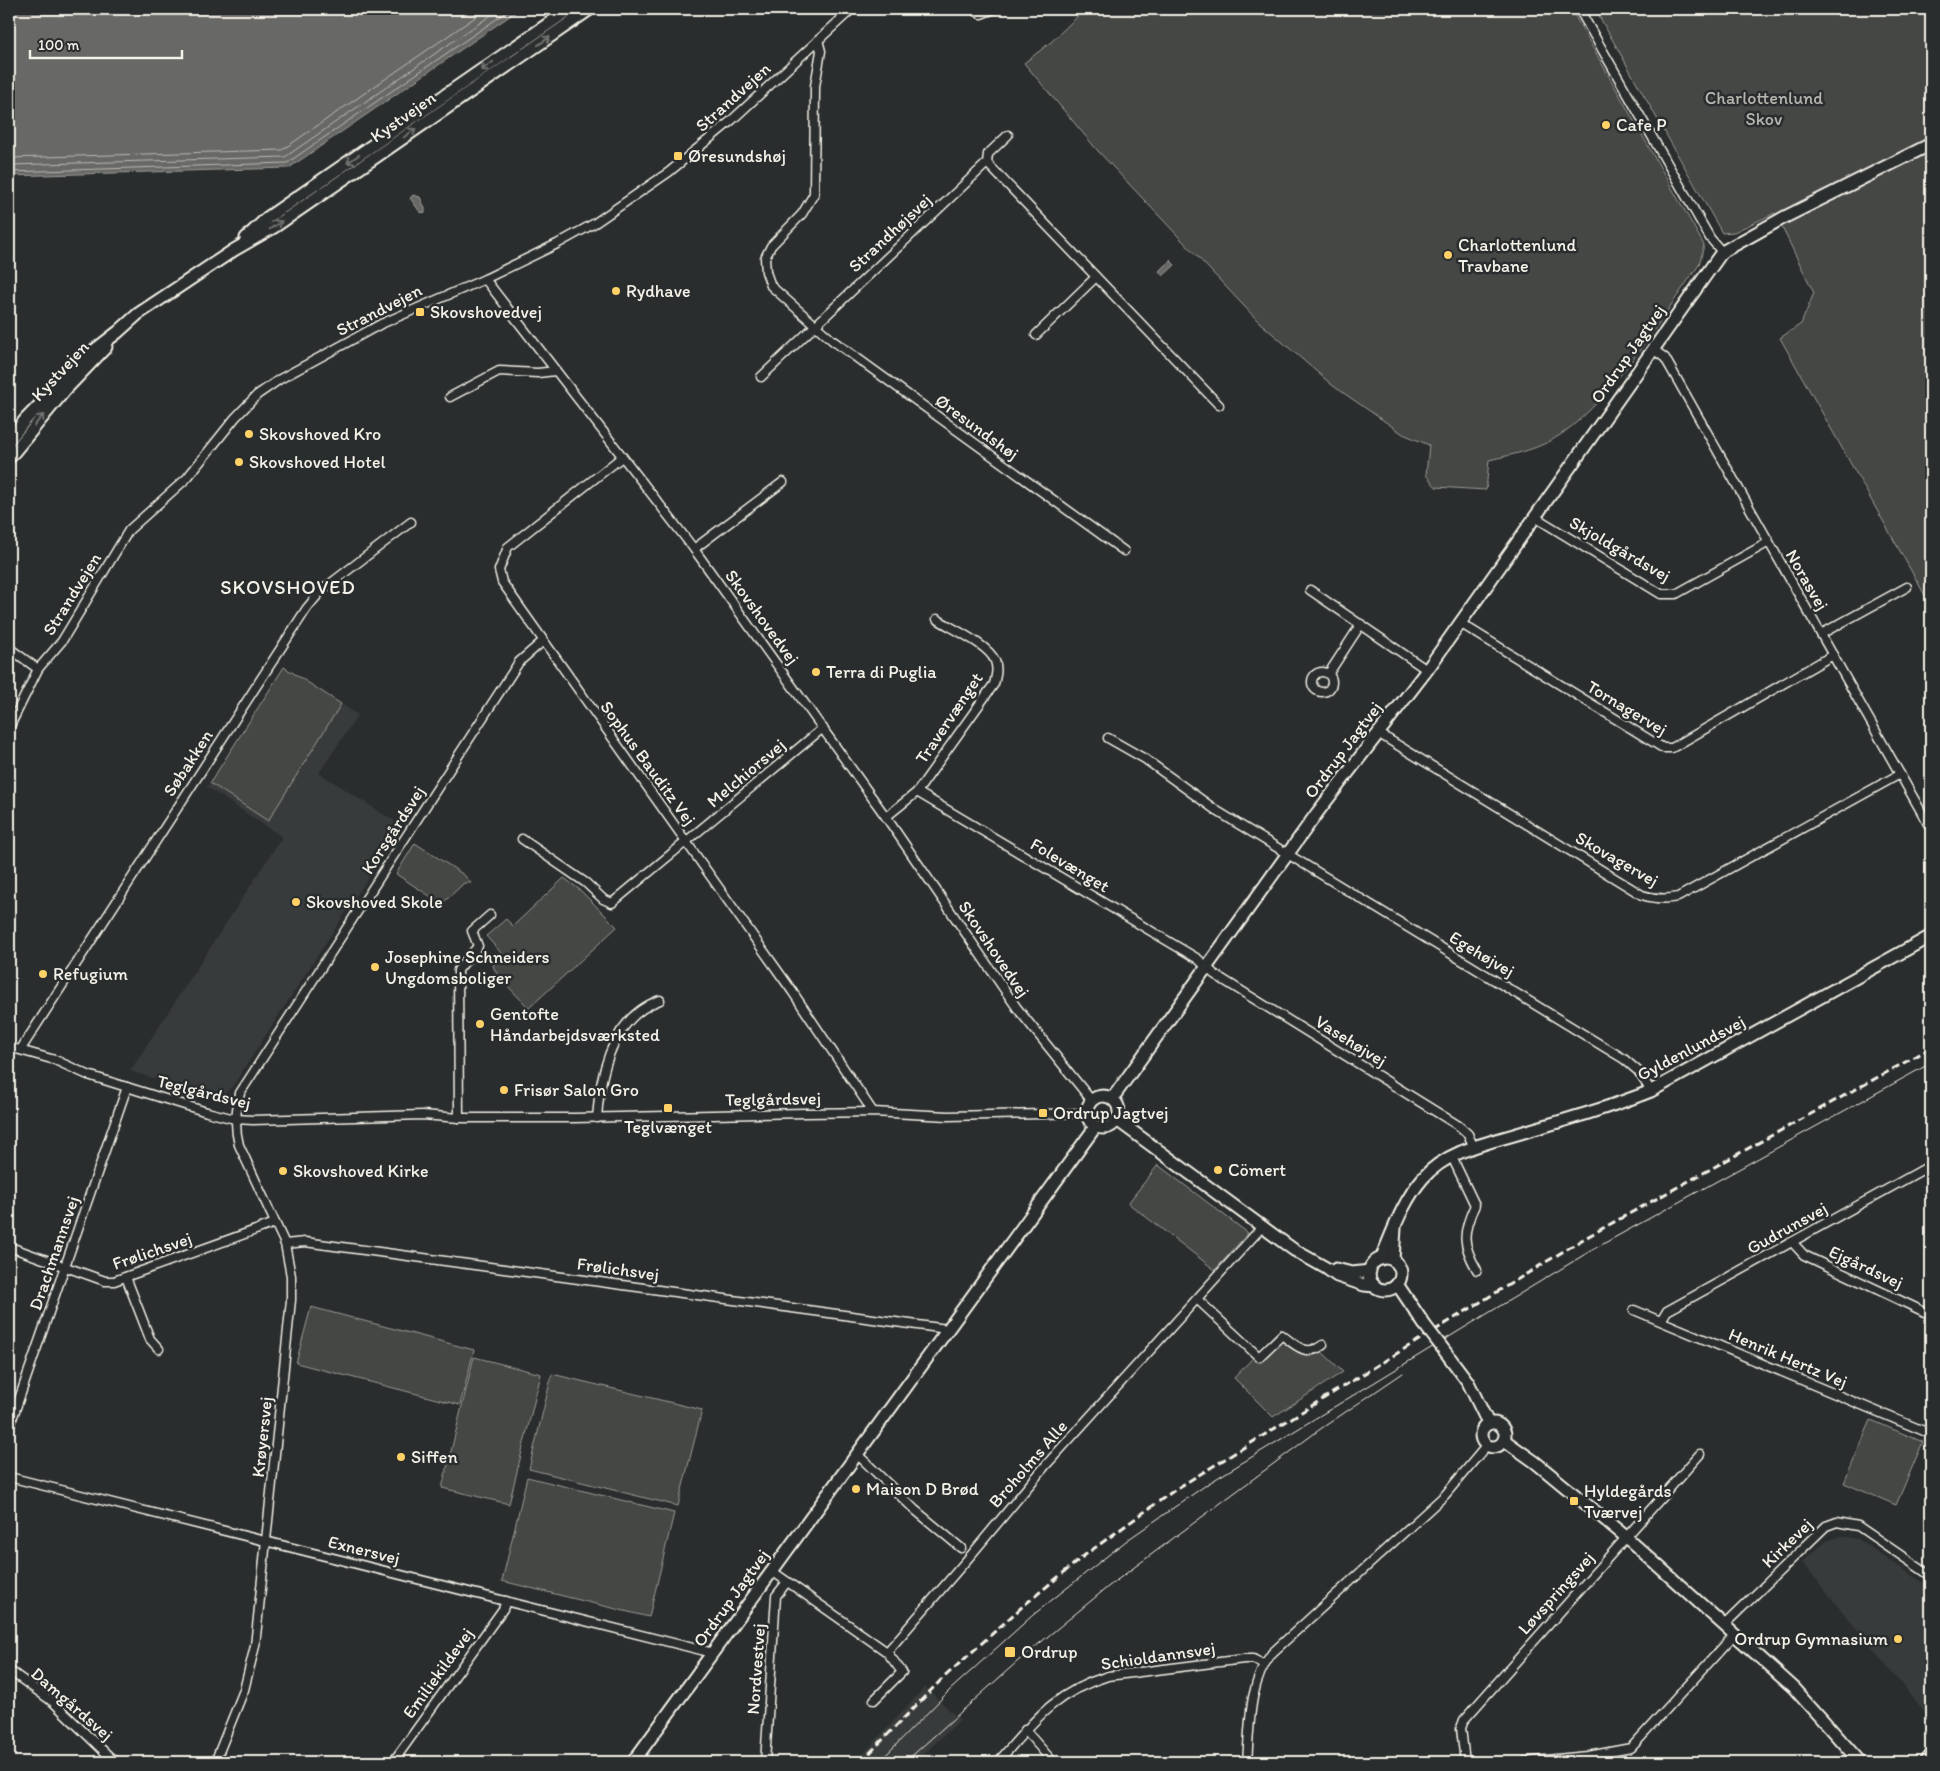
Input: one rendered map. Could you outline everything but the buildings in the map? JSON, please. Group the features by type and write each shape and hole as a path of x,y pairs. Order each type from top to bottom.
{"street":[{"name":"Kystvejen","path":"234,250 268,218 570,9"},
{"name":"Kystvejen","path":"9,440 26,419 87,356 138,314 234,250 274,227 590,9"},
{"name":"Strandvejen","path":"9,728 38,669 62,641 128,530 187,478 235,418 257,395 280,379 381,324 485,279 595,223 669,172 732,120 852,9"},
{"path":"972,9 980,14 994,9"},
{"path":"1579,9 1705,229 1722,252"},
{"name":"Øresundshøj","path":"818,40 821,51 815,86 814,194 802,214 771,246 765,258 766,272 771,286 814,326 1124,551"},
{"name":"Strandhøjsvej","path":"814,326 987,163 988,154 1008,135"},
{"name":"Ordrup Jagtvej","path":"1112,1099 1206,966 1460,623 1722,252 1782,218 1931,144"},
{"path":"987,163 1219,405"},
{"path":"1036,335 1096,277"},
{"name":"Skovshovedvej","path":"485,279 694,549 886,817 1017,1008 1092,1102"},
{"path":"761,377 814,326"},
{"name":"Kystvejen","path":"9,458 42,416 118,332"},
{"name":"Norasvej","path":"1653,349 1665,358 1931,828"},
{"path":"450,397 499,371 538,373 555,371"},
{"name":"Sophus Bauditz Vej","path":"622,457 508,547 499,570 502,582 819,1030 873,1112"},
{"path":"694,549 783,482"},
{"name":"Skjoldgårdsvej","path":"1535,517 1661,594 1668,596 1676,594 1769,542"},
{"name":"Søbakken","path":"21,1049 307,608 322,590 411,522"},
{"path":"1821,634 1907,587"},
{"path":"1310,590 1426,670"},
{"name":"Travervænget","path":"886,817 917,792 994,684 997,672 995,660 983,647 937,619"},
{"name":"Tornagervej","path":"1460,623 1663,748 1672,748 1833,655"},
{"path":"1329,673 1361,624"},
{"name":"Korsgårdsvej","path":"235,1119 240,1093 520,662 543,641"},
{"path":"9,648 38,669"},
{"name":"Melchiorsvej","path":"522,839 586,883 603,899 612,904 823,728"},
{"name":"Skovagervej","path":"1378,732 1642,895 1654,899 1667,900 1678,897 1900,774"},
{"path":"1108,738 1145,759 1191,794 1288,854"},
{"name":"Folevænget","path":"917,792 1165,938 1206,966"},
{"name":"Egehøjvej","path":"1288,854 1624,1059 1638,1071 1651,1091"},
{"path":"460,1118 458,970 478,946 472,931 490,915"},
{"name":"Gyldenlundsvej","path":"1387,1259 1395,1228 1413,1191 1425,1176 1452,1157 1474,1148 1626,1101 1651,1091 1931,936"},
{"name":"Vasehøjvej","path":"1206,966 1214,974 1459,1126 1468,1134 1474,1148"},
{"path":"597,1118 598,1100 612,1044 620,1029 646,1004 660,1000"},
{"name":"Teglgårdsvej","path":"9,1047 21,1049 127,1087 235,1119 422,1115 460,1118 597,1118 873,1112 948,1116 1088,1113"},
{"name":"Drachmannsvej","path":"9,1428 127,1087"},
{"path":"1101,1097 1112,1099 1119,1109 1117,1120 1108,1128 1096,1126 1089,1120 1088,1113 1092,1102 1101,1097"},
{"name":"Krøyersvej","path":"215,1762 244,1690 255,1646 291,1300 291,1276 285,1244 239,1145 235,1119"},
{"path":"1117,1120 1294,1250 1337,1276 1364,1285 1393,1286 1468,1382 1488,1423"},
{"name":"Ordrup Jagtvej","path":"633,1762 1096,1126"},
{"path":"1452,1157 1475,1205 1465,1226 1466,1250 1477,1270"},
{"name":"Gudrunsvej","path":"1660,1321 1667,1311 1931,1165"},
{"name":"Frølichsvej","path":"10,1247 105,1281 114,1281 276,1223"},
{"name":"Broholms Alle","path":"887,1652 1046,1464 1262,1227"},
{"name":"Frølichsvej","path":"285,1244 304,1242 947,1329"},
{"name":"Ejgårdsvej","path":"1792,1242 1804,1255 1931,1315"},
{"path":"1375,1286 1371,1280 1370,1271 1374,1263 1387,1259 1401,1272 1393,1286"},
{"path":"1326,1268 1352,1273 1370,1271"},
{"path":"126,1277 150,1339 159,1348"},
{"path":"1197,1299 1259,1357 1282,1335 1303,1351 1315,1351 1323,1345"},
{"name":"Henrik Hertz Vej","path":"1634,1310 1931,1434"},
{"path":"1487,1446 1494,1447 1504,1440 1505,1432 1500,1425 1488,1423"},
{"path":"1487,1446 1480,1434 1488,1423"},
{"path":"1504,1440 1535,1462 1626,1537 1794,1688 1860,1762"},
{"path":"1247,1762 1256,1678 1272,1653 1445,1495 1487,1446"},
{"path":"857,1454 914,1510 961,1548"},
{"name":"Løvspringsvej","path":"1465,1762 1461,1728 1464,1720 1700,1454"},
{"name":"Exnersvej","path":"9,1477 713,1653"},
{"name":"Kirkevej","path":"1724,1625 1826,1526 1836,1522 1858,1526 1931,1576"},
{"path":"772,1571 887,1652 902,1672 874,1700"},
{"name":"Nordvestvej","path":"765,1762 776,1596 787,1582"},
{"name":"Emiliekildevej","path":"392,1762 503,1609 506,1601"},
{"path":"1524,1762 1588,1756 1631,1748 1734,1635"},
{"name":"Schioldannsvej","path":"998,1762 1025,1730 1054,1701 1087,1682 1108,1676 1244,1659 1264,1664"},
{"name":"Damgårdsvej","path":"9,1670 42,1693 112,1761"},
{"path":"1025,1730 1053,1762"},
{"path":"1924,1762 1931,1754"}],"shaded area":[{"name":"Skovshoved Skole","path":"284,667 358,715 319,773 402,826 234,1084 225,1094 215,1098 130,1071 282,837 207,787"},
{"name":"Ordrup Gymnasium","path":"1842,1536 1858,1539 1931,1588 1931,1721 1802,1562 1826,1541"},
{"path":"925,1687 960,1720 915,1762 856,1762"}],"green space":[{"name":"Charlottenlund Travbane","path":"1085,9 1571,9 1704,245 1699,265 1636,355 1601,399 1582,418 1555,439 1528,450 1489,460 1486,490 1436,487 1426,475 1429,445 1403,434 1332,385 1259,322 1098,151 1024,63 1051,42"},
{"name":"Charlottenlund Skov","path":"1595,9 1931,9 1931,606 1780,338 1801,324 1814,293 1775,213 1734,232 1722,233"},
{"path":"284,667 341,704 268,821 210,783"},
{"path":"415,843 464,875 471,883 464,883 442,904 396,874"},
{"path":"564,878 580,890 617,927 529,1008 498,976 493,966 501,953 486,936 506,919 513,926"},
{"path":"1158,1165 1248,1233 1215,1270 1128,1203"},
{"path":"311,1307 474,1350 460,1405 296,1363"},
{"path":"1280,1329 1305,1350 1313,1343 1343,1372 1273,1417 1234,1378"},
{"path":"474,1357 541,1374 509,1504 442,1488"},
{"path":"552,1374 702,1410 678,1506 529,1469"},
{"path":"1871,1420 1923,1442 1896,1505 1844,1483"},
{"path":"527,1477 674,1513 649,1617 502,1581"}],"water":[{"path":"9,9 520,9 289,168 9,176"},
{"path":"413,195 420,197 425,213 420,212 410,198"},
{"path":"1170,260 1175,265 1163,276 1159,271"}],"tram line":[{"path":"879,1762 950,1690 1033,1615 1126,1541 1209,1483 1592,1250 1931,1063"},
{"path":"905,1762 1018,1661 1109,1586 1319,1430 1403,1373"}],"railway":[{"path":"861,1762 941,1680 1023,1606 1085,1555 1176,1489 1585,1238 1931,1048"}],"place":[{"name":"Cafe P","path":"1606,125"},
{"name":"Øresundshøj","path":"678,156"},
{"name":"Charlottenlund Travbane","path":"1448,255"},
{"name":"Rydhave","path":"616,291"},
{"name":"Skovshovedvej","path":"420,312"},
{"name":"Skovshoved Kro","path":"249,434"},
{"name":"Skovshoved Hotel","path":"239,462"},
{"name":"Terra di Puglia","path":"816,672"},
{"name":"Skovshoved Skole","path":"296,902"},
{"name":"Josephine Schneiders Ungdomsboliger","path":"375,967"},
{"name":"Refugium","path":"43,974"},
{"name":"Gentofte Håndarbejdsværksted","path":"480,1024"},
{"name":"Frisør Salon Gro","path":"504,1090"},
{"name":"Teglvænget","path":"668,1108"},
{"name":"Ordrup Jagtvej","path":"1043,1113"},
{"name":"Cömert","path":"1218,1170"},
{"name":"Skovshoved Kirke","path":"283,1171"},
{"name":"Siffen","path":"401,1457"},
{"name":"Maison D Brød","path":"856,1489"},
{"name":"Hyldegårds Tværvej","path":"1574,1501"},
{"name":"Ordrup Gymnasium","path":"1898,1639"},
{"name":"Ordrup","path":"1010,1652"}],"district":[{"name":"SKOVSHOVED","path":"288,587"}]}
